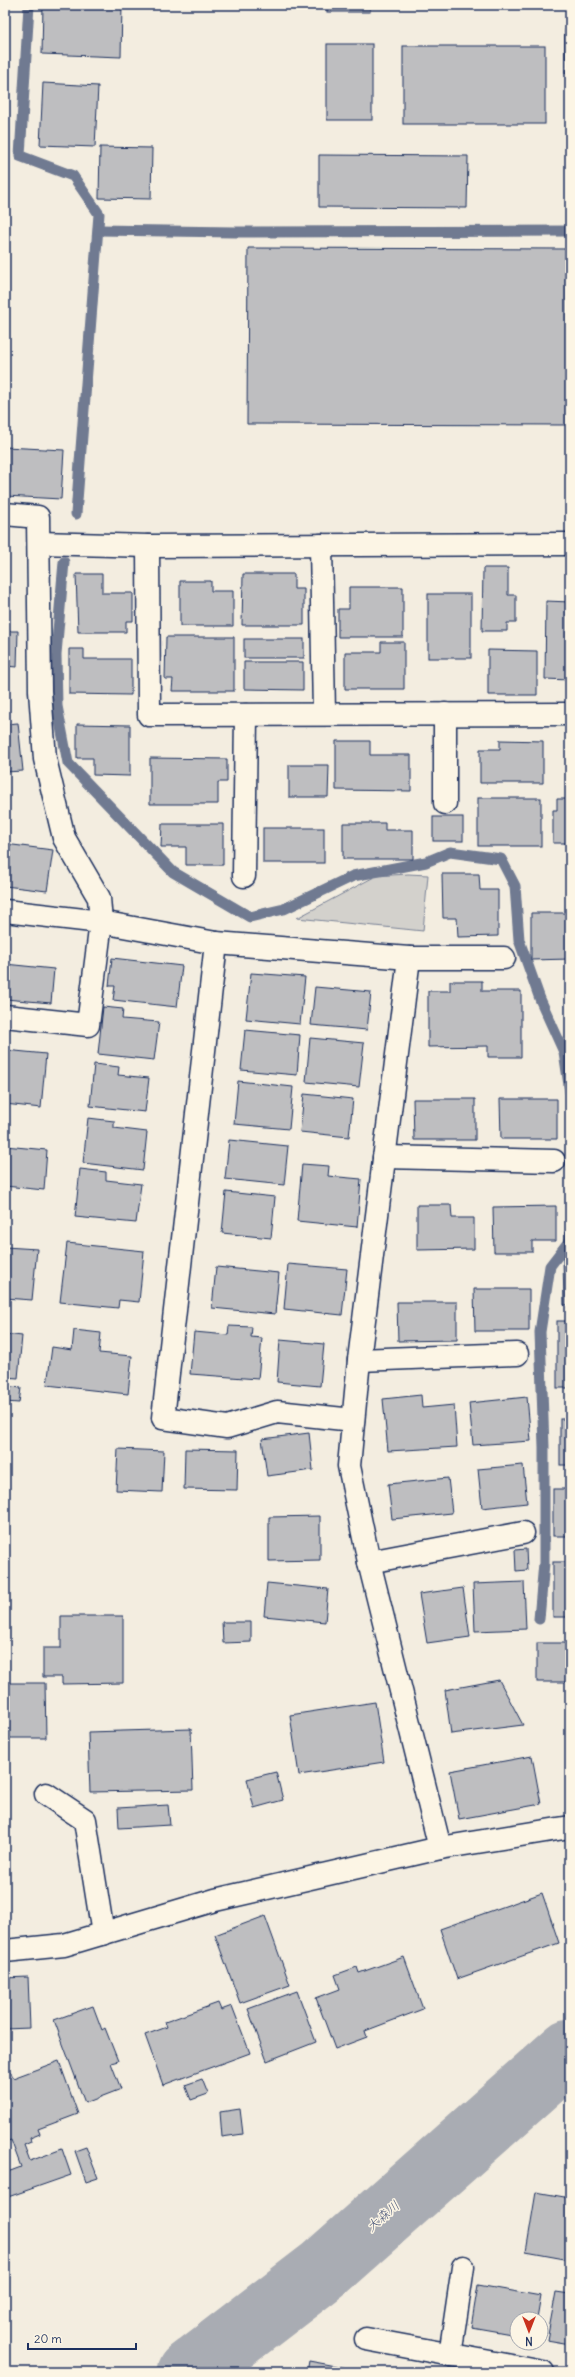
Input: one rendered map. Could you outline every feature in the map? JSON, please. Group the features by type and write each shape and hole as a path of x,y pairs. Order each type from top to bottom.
{"street":[{"path":"5,514 38,517 40,690 45,759 64,838 99,898 101,922 88,1025 5,1016"},
{"path":"39,543 148,546 570,544"},
{"path":"321,545 324,714"},
{"path":"148,546 149,715 570,714"},
{"path":"445,714 445,803"},
{"path":"244,876 246,715"},
{"path":"5,911 101,922 216,943 409,958 504,958"},
{"path":"216,943 163,1418 227,1427 277,1412 353,1420"},
{"path":"409,958 358,1360 349,1466 370,1562 440,1848"},
{"path":"384,1157 554,1161"},
{"path":"358,1360 517,1354"},
{"path":"370,1562 523,1534"},
{"path":"46,1794 85,1820 102,1934"},
{"path":"5,1951 64,1945 215,1900 440,1848 570,1827"},
{"path":"450,2355 463,2267"},
{"path":"366,2339 543,2372"}],"shaded area":[{"path":"408,874 428,875 423,931 297,918 376,876"}],"building":[{"path":"43,5 122,5 121,57 42,54"},
{"path":"327,5 370,5 370,12 327,12"},
{"path":"565,30 570,30 570,73 565,73"},
{"path":"327,44 372,44 372,120 327,120"},
{"path":"403,46 545,46 545,124 403,124"},
{"path":"43,83 98,86 95,147 40,145"},
{"path":"570,143 570,211 569,211"},
{"path":"100,147 152,148 151,199 99,198"},
{"path":"319,155 468,156 467,208 319,207"},
{"path":"248,248 570,249 570,425 247,424"},
{"path":"5,447 64,450 61,499 5,496"},
{"path":"483,568 508,568 508,595 516,595 516,623 507,623 507,631 482,631"},
{"path":"76,574 102,574 102,593 133,593 133,621 126,621 126,632 78,632"},
{"path":"243,574 294,574 294,589 304,589 304,625 242,625"},
{"path":"180,581 211,581 211,591 233,591 233,626 180,626"},
{"path":"349,587 403,587 403,637 338,637 338,609 349,609"},
{"path":"428,594 471,594 471,658 428,658"},
{"path":"546,601 570,602 570,680 545,679"},
{"path":"5,631 18,631 17,667 5,666"},
{"path":"166,637 234,637 234,691 172,691 173,679 165,679"},
{"path":"244,639 304,639 304,658 244,658"},
{"path":"381,642 404,642 404,689 345,689 345,652 381,652"},
{"path":"69,649 84,649 84,659 131,659 131,695 69,694"},
{"path":"488,650 537,651 537,695 488,695"},
{"path":"244,662 303,662 303,690 244,689"},
{"path":"18,723 23,771 5,772 5,724"},
{"path":"77,724 130,725 130,776 93,775 93,758 77,758"},
{"path":"500,740 543,741 543,783 480,783 480,749 500,749"},
{"path":"336,741 370,741 370,755 411,755 411,791 336,790"},
{"path":"150,758 227,759 227,782 218,782 218,804 150,804"},
{"path":"289,765 329,765 328,797 289,797"},
{"path":"478,798 541,798 541,846 478,846"},
{"path":"557,799 570,799 570,843 553,843 553,810 557,810"},
{"path":"433,817 463,817 463,841 433,841"},
{"path":"343,823 385,823 385,830 413,830 413,859 343,859"},
{"path":"162,824 223,824 223,865 186,865 186,847 161,847"},
{"path":"263,828 324,828 324,863 263,863"},
{"path":"5,844 53,850 47,891 5,886"},
{"path":"442,874 479,874 480,890 498,890 498,936 458,937 457,918 443,918"},
{"path":"531,913 570,913 570,959 531,960"},
{"path":"112,958 182,966 177,1007 113,1000 115,986 109,986"},
{"path":"5,964 54,969 51,1003 5,999"},
{"path":"251,973 305,977 300,1024 246,1019"},
{"path":"450,981 482,981 482,991 521,991 521,1057 488,1057 488,1046 428,1047 428,991 450,991"},
{"path":"315,987 371,992 367,1030 311,1025"},
{"path":"103,1007 123,1009 122,1019 159,1022 154,1060 98,1054"},
{"path":"245,1030 300,1035 297,1075 241,1070"},
{"path":"310,1038 364,1043 359,1087 306,1082"},
{"path":"5,1050 46,1054 41,1108 5,1104"},
{"path":"94,1064 119,1067 118,1075 149,1078 145,1112 90,1106"},
{"path":"238,1081 293,1087 289,1129 234,1124"},
{"path":"304,1094 353,1099 349,1137 300,1132"},
{"path":"413,1099 475,1099 475,1140 414,1140"},
{"path":"500,1099 557,1099 557,1139 501,1139"},
{"path":"88,1118 114,1121 114,1128 147,1132 143,1170 83,1163"},
{"path":"229,1140 288,1146 284,1185 225,1179"},
{"path":"5,1146 47,1150 44,1190 5,1186"},
{"path":"302,1164 329,1166 328,1176 361,1179 357,1227 297,1221"},
{"path":"80,1169 106,1172 106,1180 141,1184 136,1223 75,1217"},
{"path":"226,1192 275,1197 271,1238 222,1233"},
{"path":"417,1205 451,1205 452,1218 474,1218 474,1249 417,1250"},
{"path":"556,1206 556,1241 532,1241 532,1252 494,1252 493,1207"},
{"path":"67,1243 144,1251 139,1302 119,1300 118,1308 60,1302"},
{"path":"5,1247 37,1249 32,1300 5,1298"},
{"path":"563,1258 570,1258 570,1305 564,1305"},
{"path":"288,1264 347,1269 342,1315 284,1309"},
{"path":"216,1267 279,1273 275,1314 212,1308"},
{"path":"474,1289 529,1289 529,1331 475,1331"},
{"path":"397,1302 457,1302 457,1340 398,1341"},
{"path":"557,1321 570,1321 570,1388 557,1388"},
{"path":"229,1326 252,1327 251,1337 262,1338 258,1379 190,1374 194,1332 228,1335"},
{"path":"74,1330 101,1333 99,1353 132,1356 128,1394 47,1385 52,1347 72,1350"},
{"path":"5,1334 22,1336 18,1378 5,1377"},
{"path":"280,1340 324,1344 320,1386 277,1382"},
{"path":"5,1386 21,1388 19,1403 5,1402"},
{"path":"421,1395 422,1408 454,1405 457,1447 388,1451 383,1399"},
{"path":"527,1397 531,1441 473,1445 469,1403"},
{"path":"560,1419 570,1419 570,1465 560,1465"},
{"path":"309,1433 313,1470 267,1476 262,1439"},
{"path":"118,1449 164,1451 162,1492 116,1490"},
{"path":"185,1449 238,1450 237,1490 184,1489"},
{"path":"523,1465 527,1503 482,1508 478,1469"},
{"path":"448,1478 452,1513 392,1519 388,1484"},
{"path":"553,1489 570,1489 570,1536 553,1536"},
{"path":"320,1516 320,1560 269,1561 269,1517"},
{"path":"526,1549 527,1570 516,1571 515,1550"},
{"path":"553,1562 570,1562 570,1617 553,1617"},
{"path":"524,1582 526,1629 475,1631 473,1584"},
{"path":"267,1583 328,1589 325,1622 264,1616"},
{"path":"463,1588 470,1637 427,1643 419,1594"},
{"path":"61,1616 123,1616 123,1683 62,1684 62,1677 43,1677 43,1648 61,1648"},
{"path":"222,1622 251,1622 251,1642 223,1643"},
{"path":"537,1643 570,1643 570,1682 537,1682"},
{"path":"499,1680 523,1725 451,1734 445,1690"},
{"path":"5,1683 45,1683 46,1738 8,1738"},
{"path":"375,1702 384,1762 299,1775 290,1715"},
{"path":"191,1729 193,1790 90,1792 88,1732"},
{"path":"532,1756 541,1804 459,1819 450,1771"},
{"path":"276,1772 283,1800 254,1808 247,1779"},
{"path":"168,1805 170,1825 119,1828 118,1808"},
{"path":"542,1893 559,1943 457,1979 440,1929"},
{"path":"265,1916 290,1985 240,2003 215,1935"},
{"path":"404,1957 423,2009 365,2031 367,2037 335,2049 316,1998 340,1989 335,1975 357,1967 359,1973"},
{"path":"28,1977 30,2028 5,2029 5,1978"},
{"path":"297,1991 316,2042 267,2061 248,2009"},
{"path":"218,2003 221,2010 232,2006 250,2053 163,2085 145,2035 167,2027 165,2022"},
{"path":"93,2006 102,2030 105,2028 118,2061 111,2063 121,2089 85,2103 54,2020"},
{"path":"59,2061 78,2114 38,2129 40,2134 30,2138 31,2142 24,2145 30,2161 62,2149 71,2175 8,2197 5,2190 5,2173 21,2167 11,2140 5,2142 5,2074 11,2072 13,2078"},
{"path":"202,2079 208,2094 191,2100 185,2085"},
{"path":"240,2109 243,2134 222,2137 220,2112"},
{"path":"86,2147 98,2178 86,2182 75,2151"},
{"path":"536,2192 570,2198 570,2260 526,2252"},
{"path":"478,2285 541,2296 538,2311 509,2311 509,2334 471,2327"},
{"path":"556,2292 570,2294 570,2344 549,2340 549,2329"},
{"path":"309,2361 364,2371 307,2372"}],"waterway":[{"path":"29,5 20,156 73,176 99,214 76,514"},
{"path":"99,230 235,232 570,231"},
{"path":"64,562 56,654 57,706 68,763 173,872 250,917 284,909 353,876 426,862 450,852 501,859 515,886 519,940 540,999 564,1052 570,1092"},
{"path":"539,1619 544,1563 544,1447 540,1332 550,1266 570,1240 570,1235"},
{"name":"大森川","path":"190,2372 323,2270 570,2051"}]}
